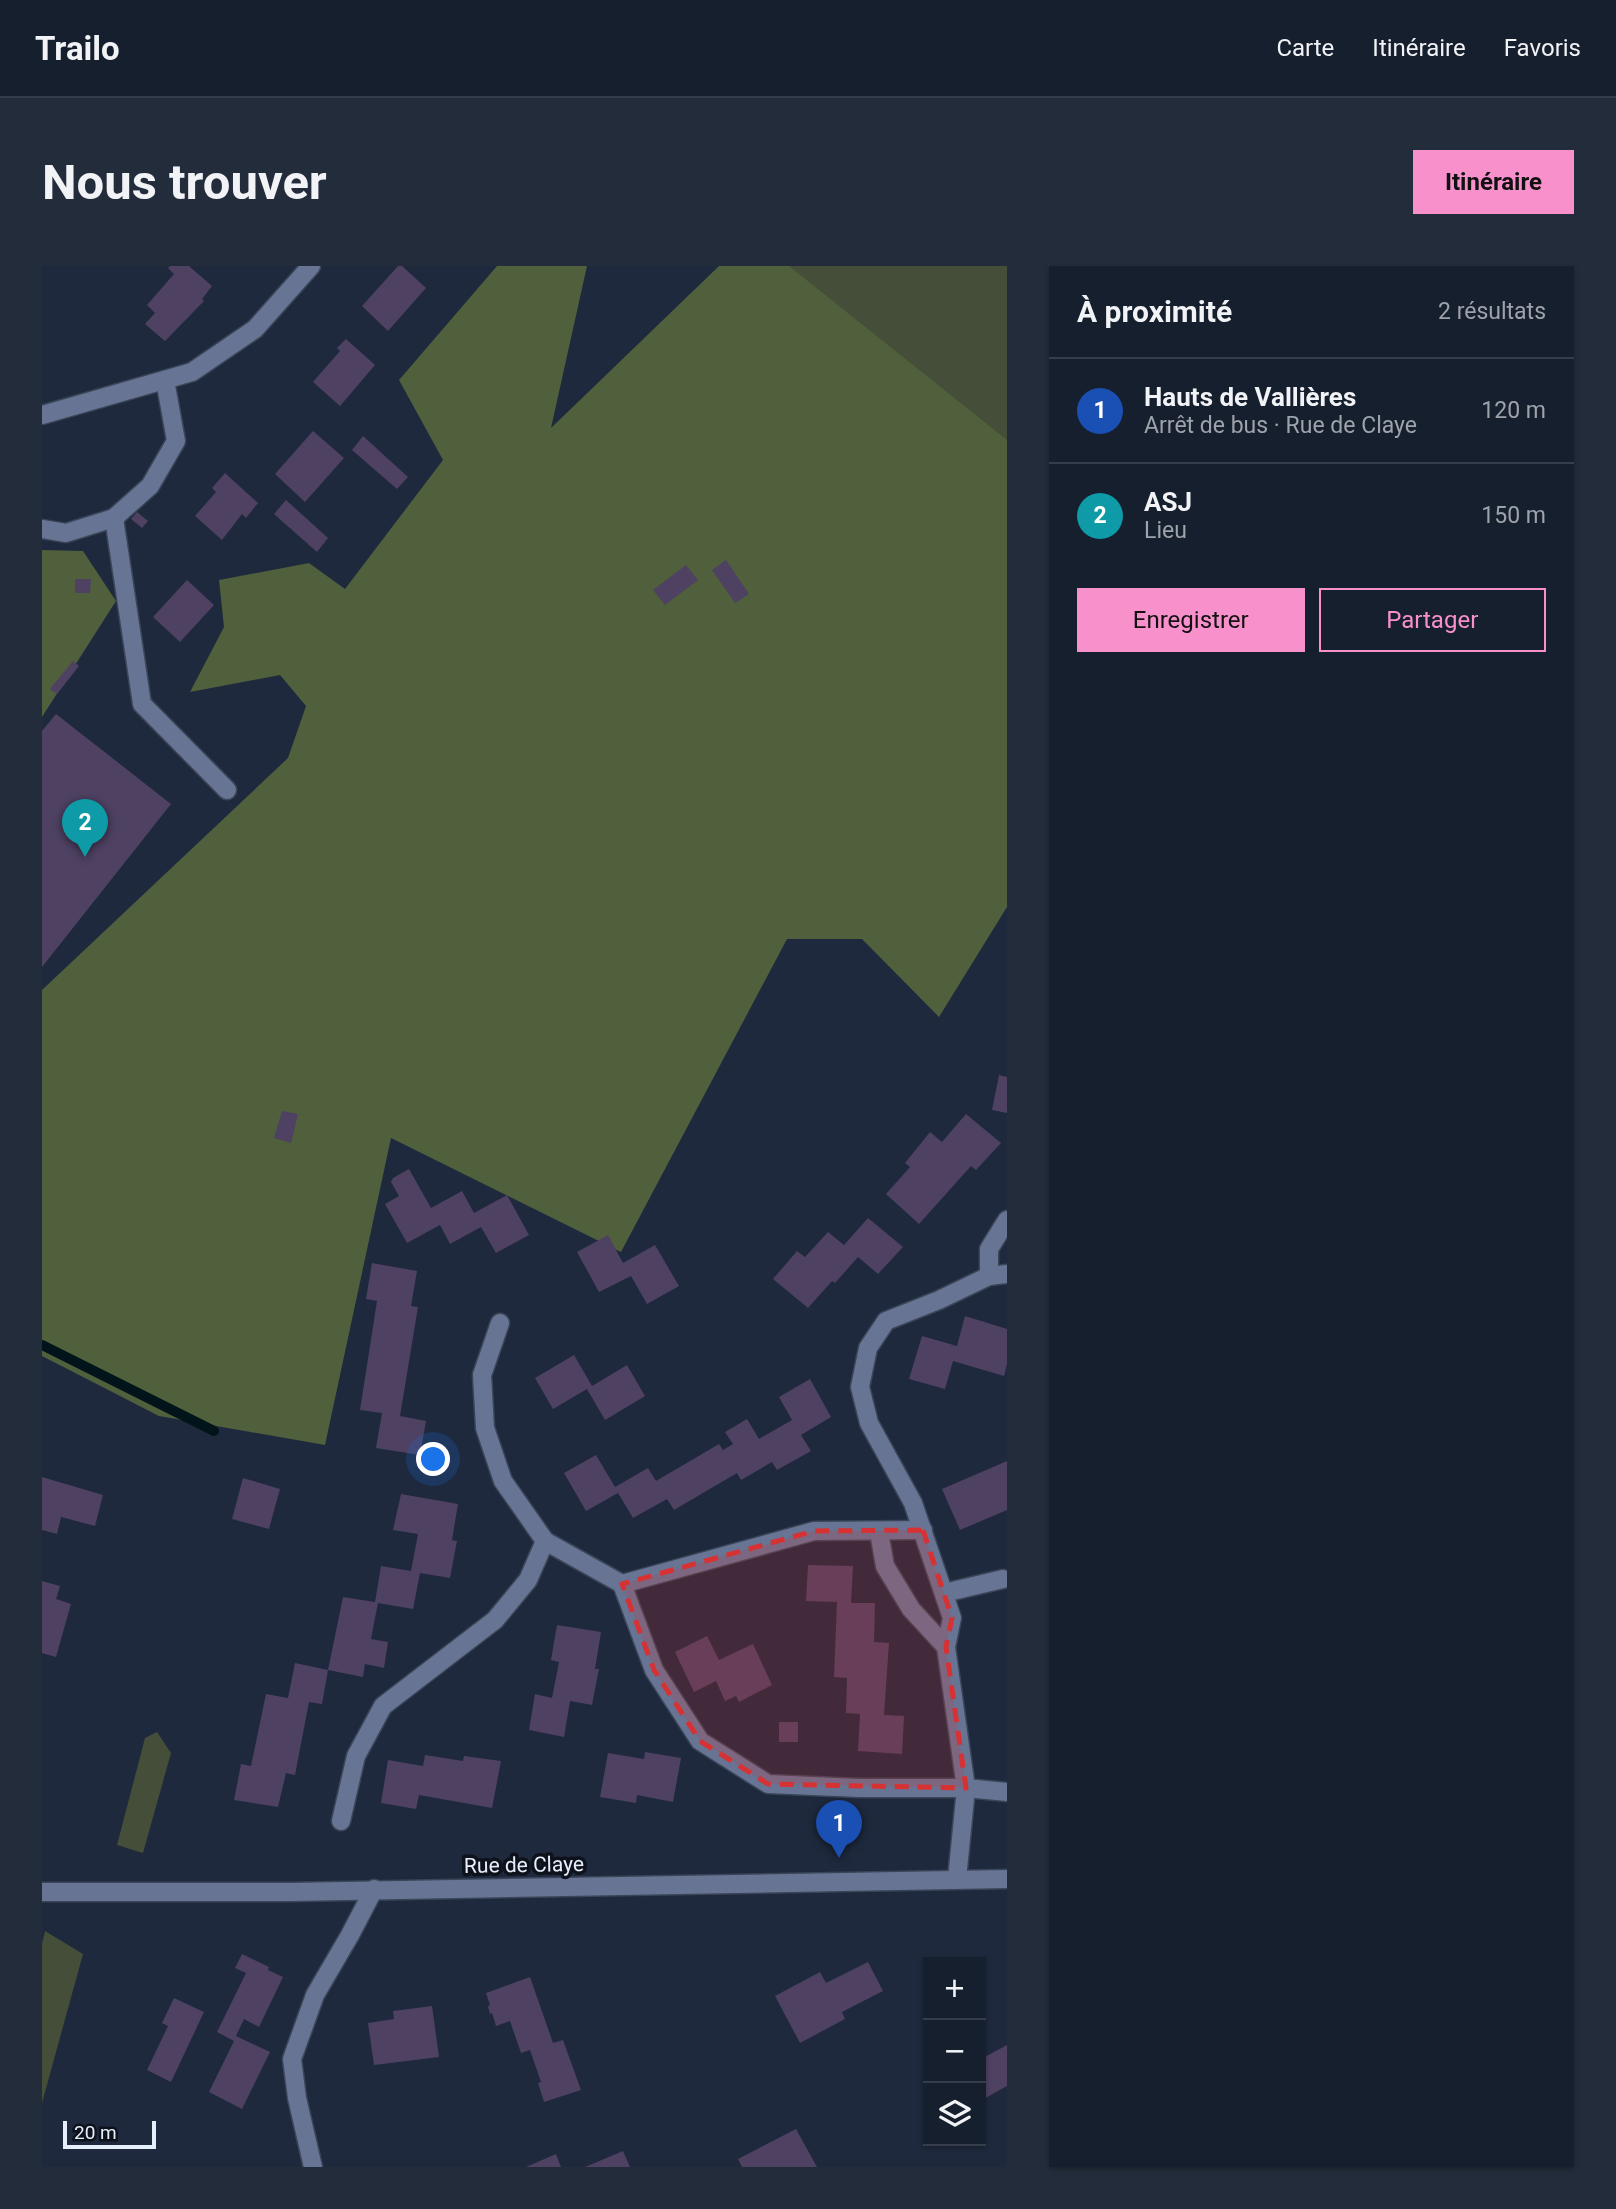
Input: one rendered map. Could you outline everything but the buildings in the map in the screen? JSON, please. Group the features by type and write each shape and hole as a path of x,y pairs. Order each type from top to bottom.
{"street":[{"path":"42,415 192,372 255,329 311,266"},
{"path":"42,529 66,533 114,518 150,486 176,440 165,380"},
{"path":"114,518 142,704 227,790"},
{"path":"989,1276 989,1249 1007,1220"},
{"path":"957,1879 966,1788 946,1647 953,1618 913,1503 869,1423 860,1387 867,1348 886,1321 989,1276 1007,1273"},
{"path":"500,1323 482,1375 485,1427 503,1481 545,1541 622,1584 654,1670 701,1741 768,1784 858,1788 966,1788 1007,1792"},
{"path":"622,1584 814,1531 923,1530"},
{"path":"879,1532 885,1566 911,1609 946,1647"},
{"path":"341,1821 356,1756 383,1706 495,1620 528,1580 545,1541"},
{"path":"944,1593 1003,1579"},
{"name":"Rue de Claye","path":"42,1892 277,1892 1007,1879"},
{"path":"313,2167 297,2098 292,2059 314,1995 350,1935 373,1889"}],"highlighted area":[{"path":"923,1530 952,1618 946,1647 966,1788 768,1784 700,1741 654,1670 622,1584 814,1531"}],"green space":[{"path":"497,266 587,266 551,428 719,266 789,266 1007,440 1007,907 939,1017 862,939 787,939 621,1252 391,1138 325,1445 159,1416 42,1356 42,990 288,758 306,706 280,675 190,692 224,627 219,580 309,563 345,589 443,460 399,380"},
{"path":"781,266 1007,266 1007,441"},
{"path":"42,550 83,551 116,601 42,717"},
{"path":"157,1732 171,1753 143,1853 117,1845 145,1738"},
{"path":"45,1931 83,1954 42,2103 42,1944"}],"waterway":[{"path":"42,1345 214,1431"}],"place":[{"name":"ASJ","path":"85,857"},
{"name":"Hauts de Vallières","path":"839,1858"}]}
